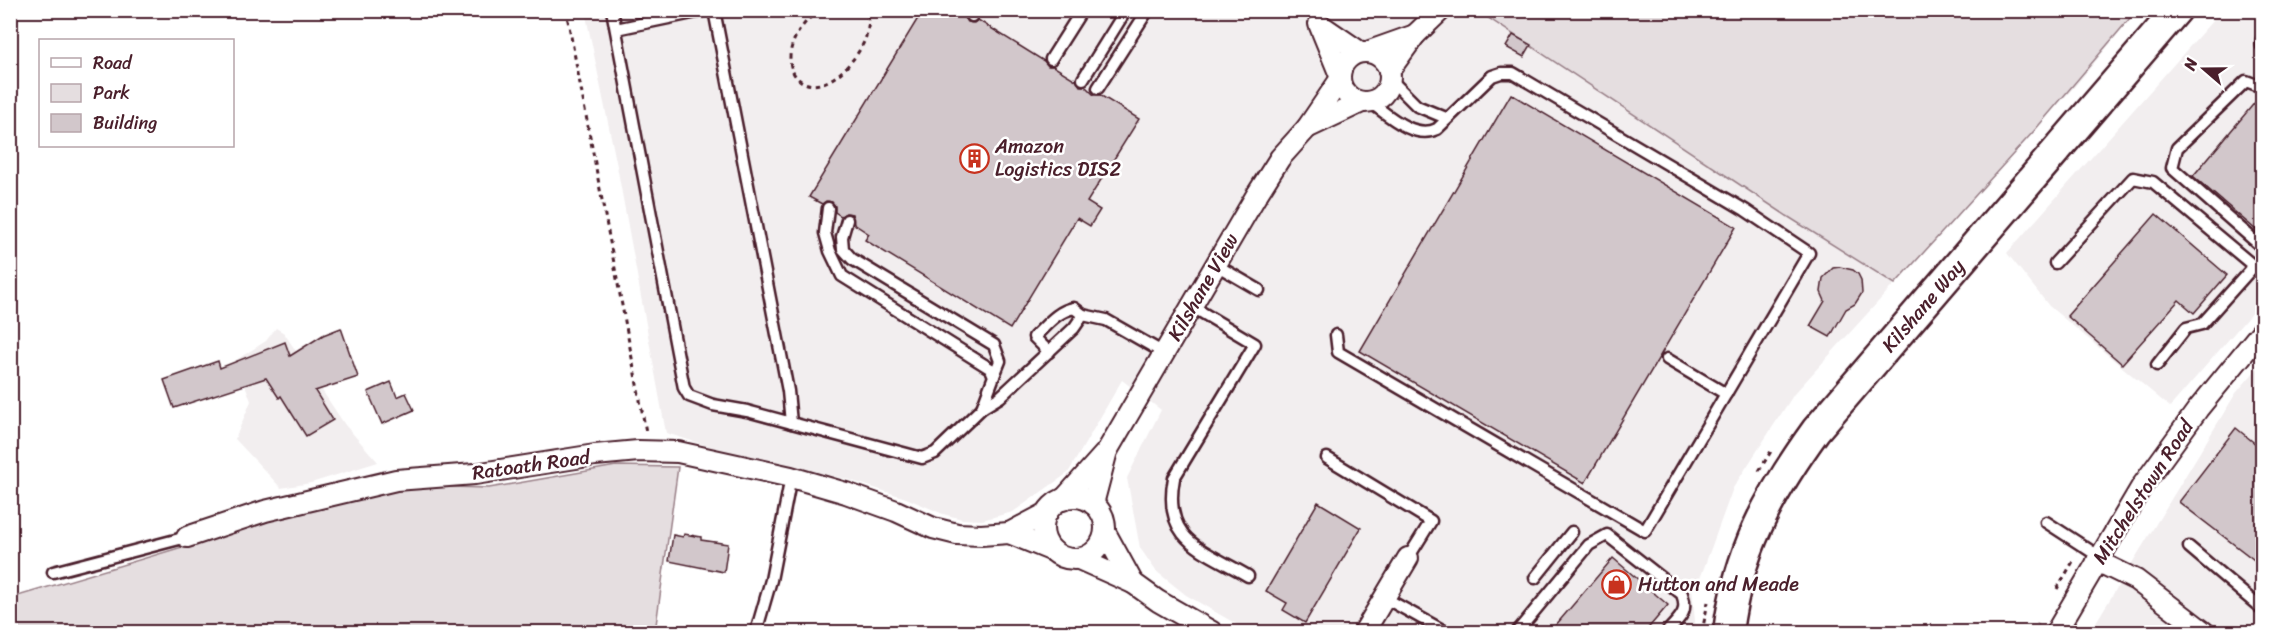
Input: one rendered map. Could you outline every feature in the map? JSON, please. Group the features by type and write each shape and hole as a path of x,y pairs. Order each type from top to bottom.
{"street":[{"path":"1313,17 1347,96 1366,102 1384,94 1390,75 1415,35 1441,10"},
{"name":"Kilshane Way","path":"1728,633 1740,570 1758,521 1786,472 1816,430 2177,10"},
{"path":"1313,17 1364,52 1380,57 1390,75"},
{"path":"1339,77 1347,59 1415,35"},
{"name":"Kilshane View","path":"1063,500 1107,451 1280,158 1307,128 1339,77"},
{"name":"Kilshane View","path":"1307,128 1366,102"},
{"name":"Mitchelstown Road","path":"2056,633 2142,486 2198,409 2262,331"},
{"name":"Kilshane View","path":"1093,504 1107,451"},
{"name":"Ratoath Road","path":"187,537 265,511 396,480 475,474 595,455 650,452 678,452 791,477 846,493 896,511 933,528 957,534 1009,533 1047,513"},
{"path":"1079,559 1096,550 1102,542 1105,532 1104,521 1100,511 1093,504 1073,497 1054,505 1047,513 1044,531 1047,543 1053,551 1070,559 1079,559 1133,583 1158,601 1212,633"},
{"path":"1105,532 1133,583"},
{"name":"Ratoath Road","path":"1009,533 1053,551"},
{"path":"1364,633 1408,558"},
{"path":"2098,559 2136,580 2204,633"}],"lane":[{"path":"612,10 684,388 689,396 698,401 747,411 922,458 935,453 982,408 1000,397 1074,328 1083,315"},
{"path":"616,29 708,10"},
{"path":"714,10 785,379 791,423"},
{"path":"1051,59 1082,10"},
{"path":"1083,79 1126,10"},
{"path":"1098,88 1148,10"},
{"path":"2262,39 2262,46"},
{"path":"1336,335 1338,352 1645,531 1809,253 1745,210 1512,73 1492,76 1437,129 1431,132 1419,131 1395,121 1366,102"},
{"path":"1390,75 1417,106 1446,118"},
{"path":"2262,87 2246,81 2177,148 2172,168 2262,247"},
{"path":"2055,263 2133,178 2153,182 2258,269 2202,324 2186,328 2157,365"},
{"path":"828,208 825,233 830,251 842,276 983,363 991,369 994,376"},
{"path":"847,220 842,237 843,249 852,259 994,345 1000,361 982,408"},
{"path":"830,251 843,249"},
{"path":"1215,265 1259,290"},
{"path":"1191,306 1255,344 1174,478 1171,496 1173,512 1178,528 1188,541 1248,576"},
{"path":"1049,352 1034,337 1065,310 1074,308 1083,315 1106,320 1164,353"},
{"path":"1666,359 1726,394"},
{"path":"1327,458 1431,520 1408,558"},
{"path":"756,633 771,580 791,477"},
{"path":"2046,522 2098,559"},
{"path":"1535,578 1572,532"},
{"path":"1517,633 1589,545 1607,535 1682,594 1686,605 1684,613 1667,633"},
{"name":"Ratoath Road","path":"53,572 187,537"},
{"path":"2189,547 2262,609"},
{"path":"1384,598 1446,633"}],"path":[{"path":"566,10 650,452"},
{"path":"819,10 800,28 789,57 795,77 804,84 816,86 829,82 841,74 863,45 869,18 867,10"}],"shaded area":[{"path":"585,11 2137,11 2075,86 1794,394 1733,488 1701,576 1692,586 1695,622 1692,632 1250,632 1186,595 1156,571 1140,548 1127,478 1161,410 1122,380 1068,473 1013,512 982,520 962,519 943,514 906,498 846,479 724,451 666,433 617,166"},
{"path":"2221,11 2262,11 2262,301 2170,407 2049,306 2007,253"},
{"path":"276,328 284,333 345,425 378,462 311,483 281,488 235,439 251,401 236,360 266,341"},
{"path":"2262,363 2262,632 2090,632 2236,393"}],"green space":[{"path":"1478,11 2136,11 2034,131 1895,284 1787,216"},
{"path":"616,466 678,467 655,632 11,632 11,598 280,518 409,486 489,488"}],"building":[{"name":"Amazon Logistics DIS2","path":"923,10 963,10 968,22 974,23 978,20 1044,61 1048,66 1053,66 1076,80 1080,86 1085,86 1094,95 1100,95 1139,119 1087,202 1100,210 1090,226 1077,218 1010,329 865,240 869,234 854,224 852,214 846,213 841,216 835,212 832,202 826,201 822,204 809,197"},
{"path":"1513,35 1531,45 1524,57 1506,47"},
{"path":"1511,94 1736,227 1585,483 1360,351"},
{"path":"2262,94 2262,235 2193,176"},
{"path":"2156,214 2227,275 2194,313 2179,300 2122,364 2067,316"},
{"path":"1833,268 1853,270 1858,274 1862,293 1855,304 1846,309 1830,337 1810,326 1825,301 1821,292 1823,278"},
{"path":"341,328 358,377 315,391 333,420 306,436 281,396 279,398 266,378 174,408 164,380 218,361 220,368 285,342 290,356 323,335"},
{"path":"391,382 397,397 406,393 414,410 382,424 368,392"},
{"path":"2236,428 2262,449 2262,566 2179,502"},
{"path":"1318,502 1361,528 1305,623 1283,610 1287,603 1266,591"},
{"path":"684,534 701,537 701,540 728,544 724,572 669,561 673,535 683,537"},
{"name":"Hutton and Meade","path":"1613,558 1668,605 1644,633 1549,633"}],"place":[{"name":"Amazon Logistics DIS2","path":"974,158"},
{"name":"Hutton and Meade","path":"1617,584"}]}
